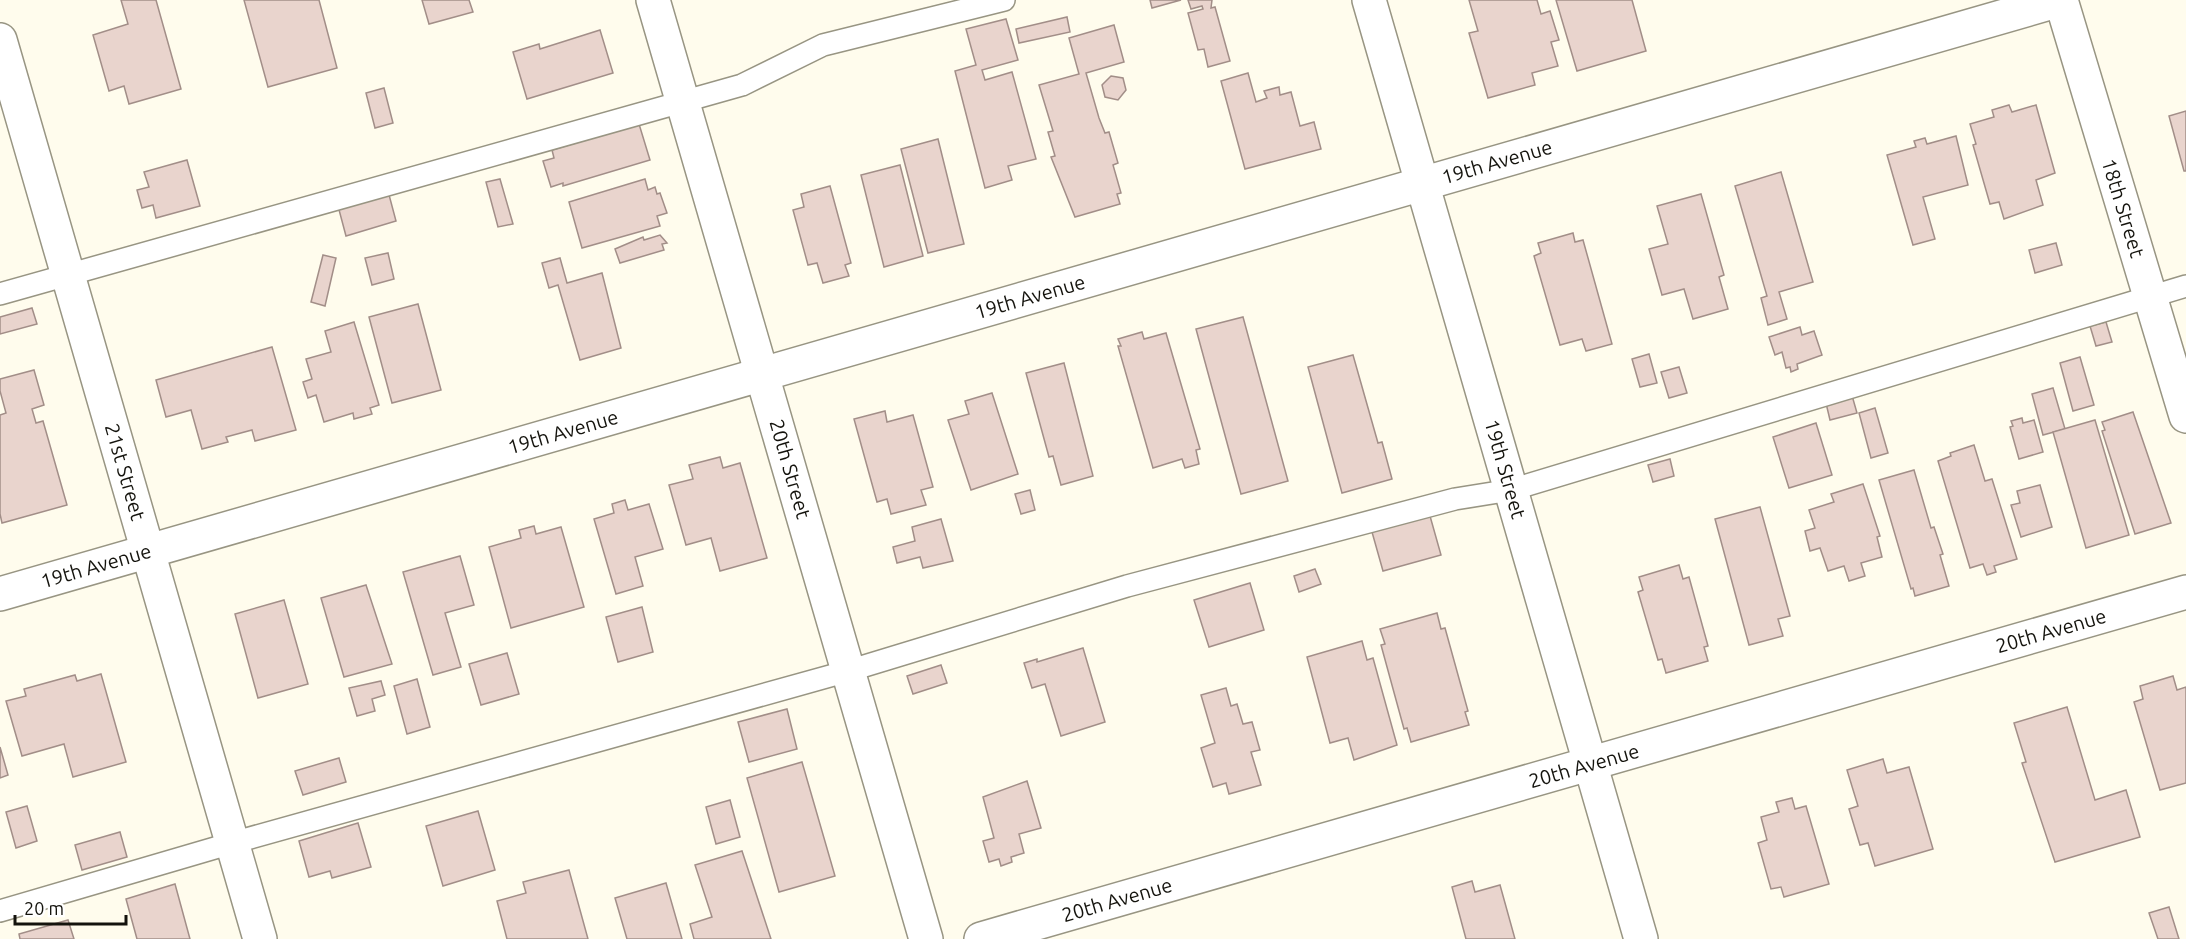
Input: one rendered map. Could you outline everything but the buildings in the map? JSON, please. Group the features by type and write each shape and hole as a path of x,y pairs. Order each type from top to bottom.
{"street":[{"name":"20th Street","path":"653,0 926,939"},
{"name":"19th Street","path":"1369,0 1641,939"},
{"name":"19th Avenue","path":"0,594 2061,0"},
{"name":"18th Street","path":"2061,0 2186,416"},
{"name":"21st Street","path":"0,40 260,939"},
{"name":"20th Avenue","path":"981,939 2186,592"}],"lane":[{"path":"0,294 742,85 823,45 1004,0"},
{"path":"0,911 232,843 848,671 1127,586 1455,499 1511,490 2186,286"}]}
